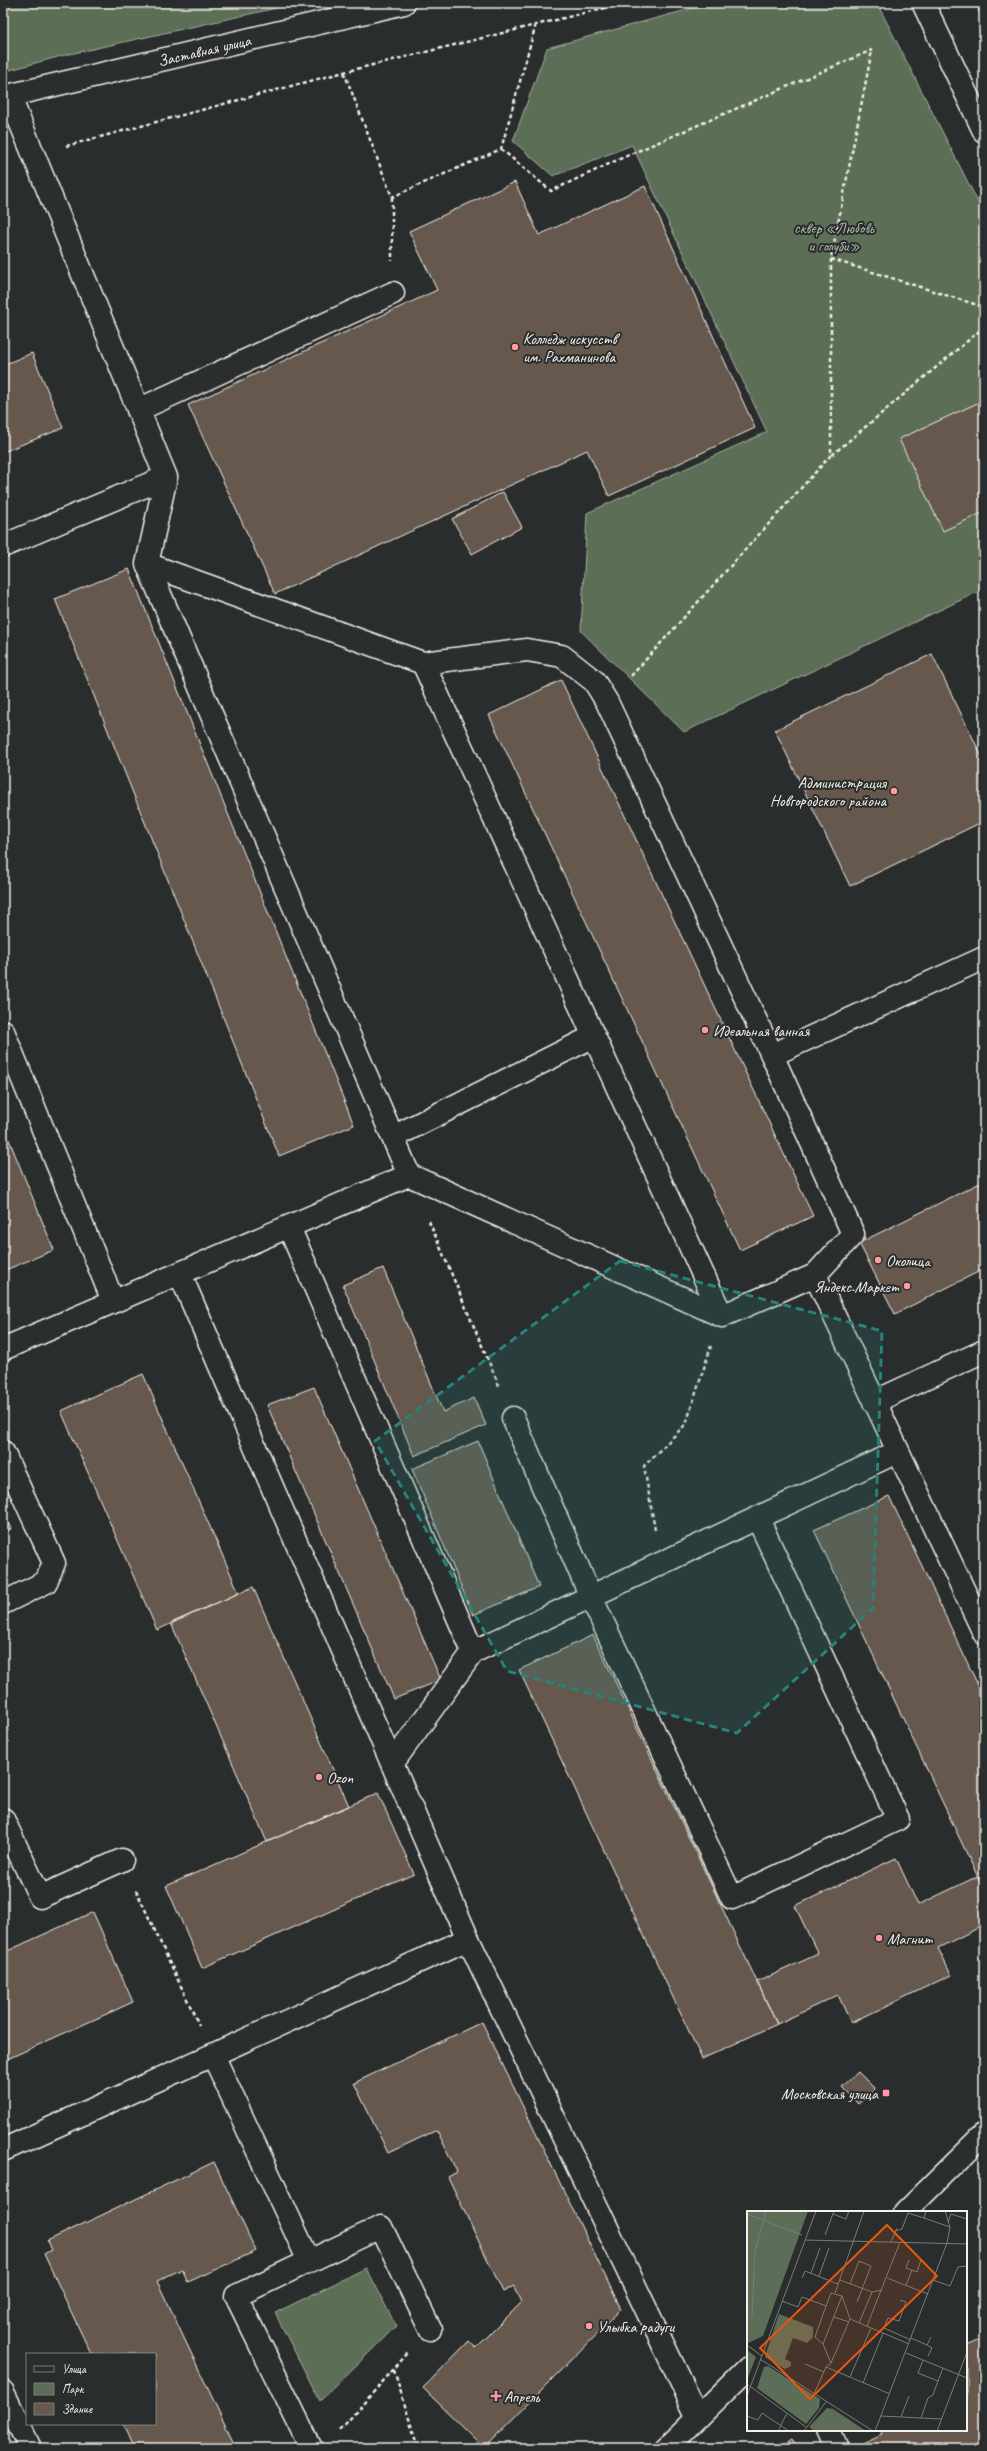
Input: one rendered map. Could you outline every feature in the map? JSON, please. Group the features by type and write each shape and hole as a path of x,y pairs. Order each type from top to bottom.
{"street":[{"name":"Заставная улица","path":"6,96 404,3"},
{"path":"923,3 984,131"},
{"path":"6,96 166,477 147,564 409,1175 722,1316 815,1275 854,1234 608,702 594,680 562,656 527,650 423,663 147,564"},
{"path":"138,410 393,293"},
{"path":"3,546 166,477"},
{"path":"423,663 722,1316"},
{"path":"772,1056 984,958"},
{"path":"3,1031 113,1301"},
{"path":"393,1137 594,1036"},
{"path":"3,1348 180,1274 409,1175"},
{"path":"289,1227 473,1652"},
{"path":"180,1274 468,1939 698,2417"},
{"path":"815,1275 984,1633"},
{"path":"874,1402 984,1351"},
{"path":"513,1418 592,1597 732,1898 898,1819 758,1519"},
{"path":"3,1452 54,1563 46,1582 3,1603"},
{"path":"392,1764 473,1652 660,1566 898,1452"},
{"path":"3,1819 40,1897 122,1860"},
{"path":"3,2150 468,1939"},
{"path":"213,2054 309,2261"},
{"path":"906,2211 984,2134"},
{"path":"311,2448 236,2296 381,2228 430,2329"},
{"path":"667,2448 747,2369"},
{"path":"3,2392 30,2448"},
{"path":"829,2431 837,2448"}],"path":[{"path":"32,155 344,72 625,3"},
{"path":"976,3 984,20"},
{"path":"501,150 536,24"},
{"path":"501,150 551,191 632,153 872,50 831,259 831,455"},
{"path":"344,72 392,197 393,293"},
{"path":"392,197 501,150"},
{"path":"831,259 984,308"},
{"path":"608,702 831,455 984,327"},
{"path":"409,1175 513,1418"},
{"path":"660,1566 644,1466 686,1424 722,1316"},
{"path":"122,1860 213,2054"},
{"path":"339,2431 430,2329"},
{"path":"393,2370 418,2448"}],"highlighted area":[{"path":"620,1261 882,1331 873,1608 737,1733 507,1671 375,1441"}],"green space":[{"path":"3,3 299,3 61,56 3,72"},
{"name":"сквер «Любовь и голуби»","path":"712,3 877,3 984,214 984,589 684,732 581,631 587,513 767,432 632,145 553,176 513,141 547,48"},
{"path":"366,2268 396,2326 320,2401 275,2313"}],"building":[{"name":"Колледж искусств им. Рахманинова","path":"515,182 539,235 645,186 755,428 609,496 587,450 275,594 188,405 437,290 409,231"},
{"path":"32,353 63,428 3,452 3,365"},
{"path":"984,400 984,512 943,531 899,439"},
{"path":"503,492 522,527 472,554 452,519"},
{"path":"129,569 354,1125 279,1156 55,599"},
{"name":"Администрация Новгородского района","path":"932,654 984,761 984,821 850,886 775,730"},
{"path":"561,680 813,1216 740,1250 489,715"},
{"path":"3,1125 54,1250 3,1271"},
{"path":"984,1181 984,1269 895,1314 859,1243"},
{"path":"383,1268 443,1412 474,1398 486,1425 414,1456 343,1285"},
{"path":"143,1374 239,1593 157,1630 61,1411"},
{"path":"314,1387 441,1680 394,1699 267,1405"},
{"path":"478,1441 539,1587 473,1615 412,1469"},
{"path":"889,1496 984,1698 984,1890 814,1530"},
{"path":"3,1512 11,1529 3,1533"},
{"path":"253,1587 349,1806 267,1842 171,1623"},
{"path":"593,1635 777,2024 702,2059 519,1670"},
{"path":"378,1793 414,1874 202,1968 166,1886"},
{"path":"896,1858 918,1905 978,1876 984,1890 984,1925 938,1948 951,1975 851,2023 838,1995 777,2024 757,1982 818,1954 795,1906"},
{"path":"93,1912 133,2002 3,2061 3,1953"},
{"path":"482,2022 621,2309 484,2448 423,2388 469,2341 476,2348 522,2302 514,2286 503,2292 448,2177 457,2172 437,2130 388,2153 354,2083"},
{"path":"858,2072 875,2089 858,2104 842,2087"},
{"path":"214,2162 256,2251 188,2282 182,2269 157,2281 236,2448 135,2448 124,2425 156,2425 156,2353 91,2353 44,2254 51,2250 47,2241"},
{"path":"984,2338 984,2448 852,2448 882,2434 880,2431 967,2431 967,2346"},
{"path":"792,2439 798,2448 779,2448"}],"place":[{"name":"Колледж искусств им. Рахманинова","path":"515,347"},
{"name":"Администрация Новгородского района","path":"894,791"},
{"name":"Идеальная ванная","path":"705,1030"},
{"name":"Околица","path":"878,1260"},
{"name":"Яндекс.Маркет","path":"907,1286"},
{"name":"Ozon","path":"319,1777"},
{"name":"Магнит","path":"879,1938"},
{"name":"Московская улица","path":"886,2093"},
{"name":"Улыбка радуги","path":"589,2326"},
{"name":"Апрель","path":"496,2396"}]}
